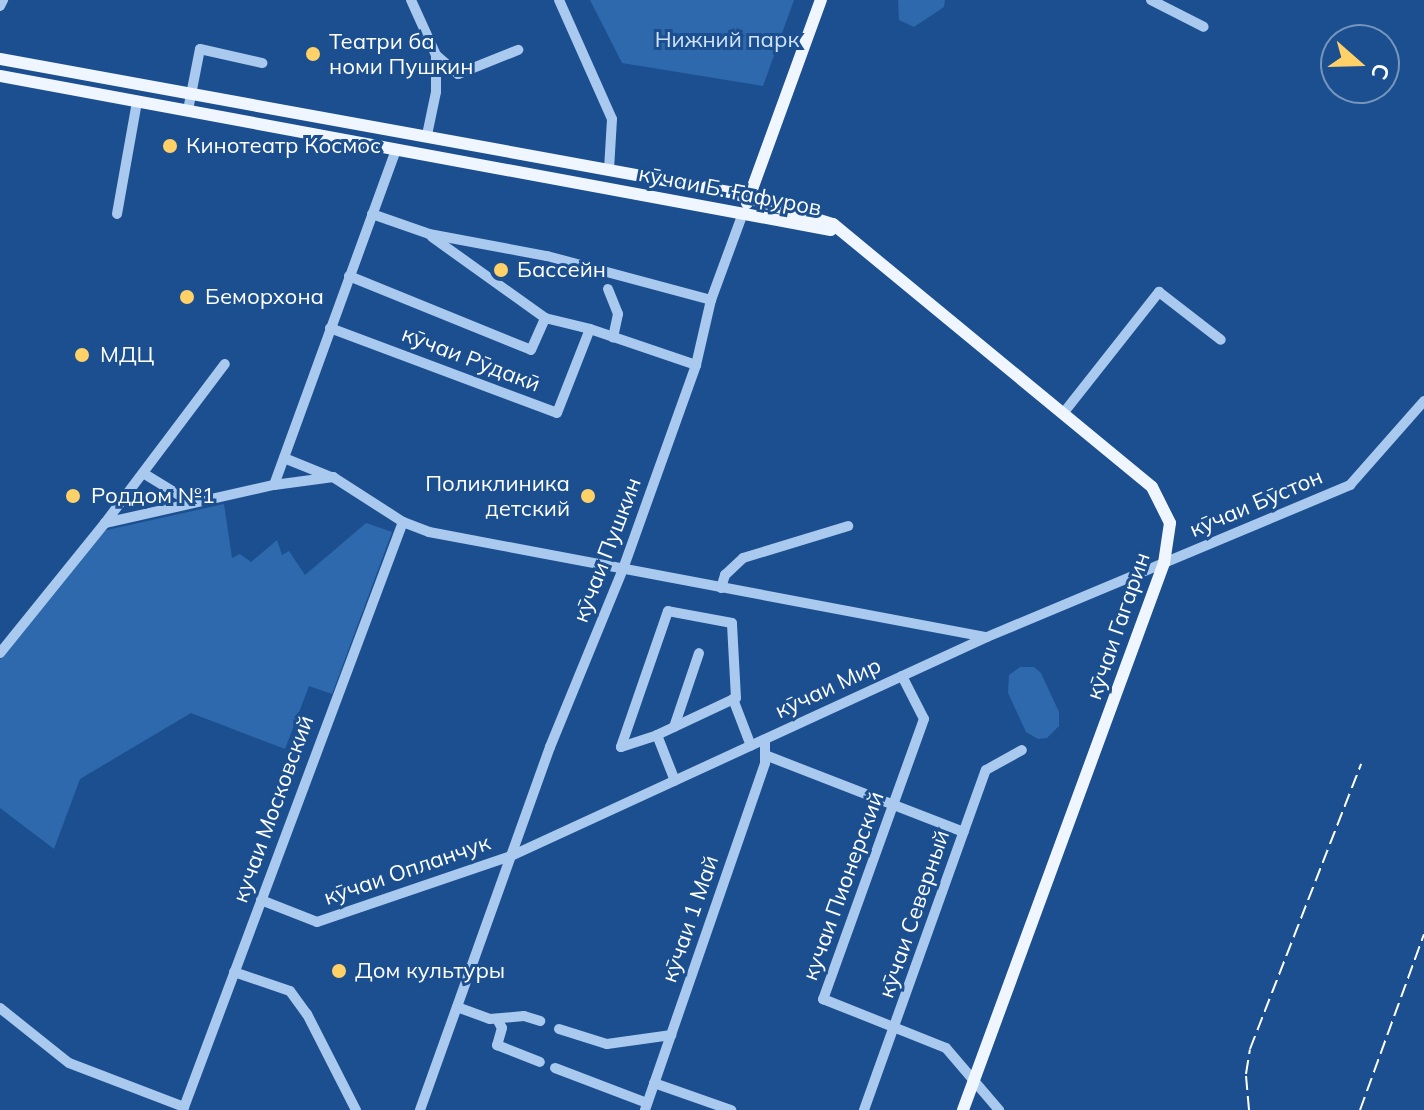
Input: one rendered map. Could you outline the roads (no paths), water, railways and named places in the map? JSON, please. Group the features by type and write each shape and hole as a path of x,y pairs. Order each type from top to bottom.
{"main road":[{"name":"кӯчаи Пушкин","path":"743,213 821,0"},
{"name":"кӯчаи Б. Ғафуров","path":"0,59 609,169 749,198 833,224 842,231"},
{"name":"кӯчаи Б. Ғафуров","path":"0,76 842,231"},
{"name":"кӯчаи Гагарин","path":"842,231 1065,411 1152,487 1170,523 1164,563 963,1110"}],"street":[{"path":"0,6 3,0"},
{"path":"411,0 436,55 436,92 427,135"},
{"path":"559,0 612,119 609,169"},
{"path":"1151,0 1204,27"},
{"path":"188,110 200,49 262,63"},
{"path":"436,55 458,74 518,50"},
{"path":"117,214 137,102"},
{"path":"274,485 396,149"},
{"path":"575,182 578,163"},
{"name":"кӯчаи Пушкин","path":"420,1110 550,747 623,569 696,365 711,300 743,213"},
{"path":"372,214 429,234 547,256 711,300"},
{"path":"429,234 545,318 590,329 696,365"},
{"name":"кӯчаи Рӯдакӣ","path":"349,276 531,350 545,318"},
{"path":"608,289 618,314 613,337"},
{"path":"1065,411 1159,292 1221,340"},
{"name":"кӯчаи Рӯдакӣ","path":"330,328 557,413 590,329"},
{"path":"0,653 105,523 225,364"},
{"name":"кӯчаи Бӯстон","path":"1164,563 1350,485 1424,401"},
{"path":"284,458 333,477 403,522 429,532 987,637"},
{"path":"143,473 192,503"},
{"path":"105,523 274,485 333,477"},
{"name":"кучаи Московский","path":"183,1108 403,522"},
{"path":"721,588 733,565 743,558 848,526"},
{"name":"кӯчаи Мир","path":"511,856 987,637 1164,563"},
{"path":"733,699 657,735 621,747 668,611 732,623 733,699 751,746"},
{"path":"674,727 699,653"},
{"name":"кучаи Пионерский","path":"902,676 924,719 823,999 946,1048 999,1110"},
{"path":"657,735 675,781"},
{"name":"кӯчаи 1 Май","path":"646,1107 765,755 765,740"},
{"name":"кӯчаи Северный","path":"864,1110 986,770 1022,750"},
{"path":"765,755 964,832"},
{"name":"кӯчаи Опланчук","path":"261,900 317,922 511,856"},
{"path":"234,972 290,991 307,1014 356,1110"},
{"path":"457,1007 497,1019 524,1016 540,1021"},
{"path":"0,1008 69,1063 183,1108"},
{"path":"497,1019 502,1028 497,1045 540,1062"},
{"path":"559,1029 607,1044 671,1035"},
{"path":"555,1068 646,1107"},
{"path":"654,1083 699,1105 731,1110"}],"railway":[{"path":"1249,1110 1246,1074 1250,1049 1361,764"},
{"path":"1360,1110 1424,934"}],"place":[{"name":"Театри ба номи Пушкин","path":"313,54"},
{"name":"Кинотеатр Космос","path":"170,146"},
{"name":"Бассейн","path":"501,270"},
{"name":"Беморхона","path":"187,297"},
{"name":"МДЦ","path":"82,355"},
{"name":"Роддом №1","path":"73,496"},
{"name":"Поликлиника детский","path":"588,496"},
{"name":"Дом культуры","path":"339,971"}],"park label":[{"name":"Нижний парк","path":"727,40"}]}
